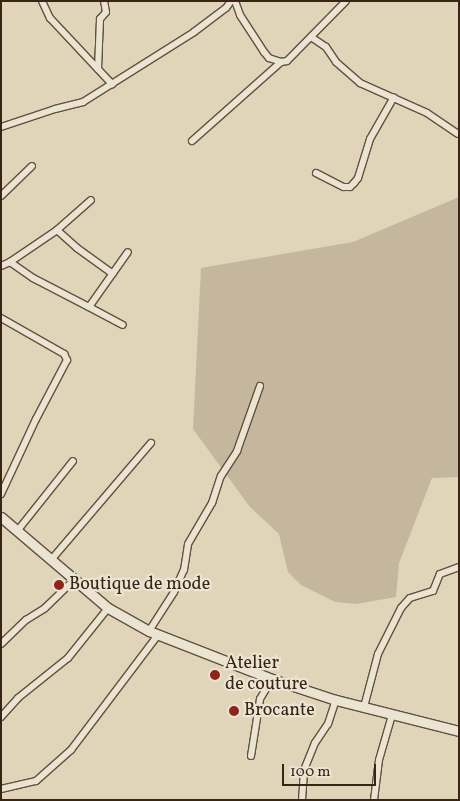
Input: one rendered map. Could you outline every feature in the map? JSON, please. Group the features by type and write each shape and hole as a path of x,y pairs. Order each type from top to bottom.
{"main road":[{"path":"1,517 108,608 149,631 272,679 336,700 459,730"}],"street":[{"path":"42,1 50,18 112,84"},
{"path":"98,69 100,19 106,12 104,1"},
{"path":"1,127 83,102 194,32 226,8 231,1"},
{"path":"235,1 240,15 264,52 269,58 281,62 287,61 346,1"},
{"path":"226,8 240,15"},
{"path":"311,37 326,47 336,62 360,83 427,113 458,134"},
{"path":"192,141 281,62"},
{"path":"316,173 344,187 350,187 358,178 370,139 394,97"},
{"path":"1,196 32,166"},
{"path":"1,266 10,262 57,230 91,200"},
{"path":"57,230 77,248 113,274"},
{"path":"89,307 128,252"},
{"path":"10,262 33,278 123,325"},
{"path":"1,318 64,354 67,360 36,419 1,494"},
{"path":"149,631 174,592 184,570 188,544 212,503 221,476 237,451 260,386"},
{"path":"51,560 151,443"},
{"path":"18,530 73,461"},
{"path":"364,707 378,654 401,608 410,598 433,590 440,574 459,567"},
{"path":"1,644 26,620 45,608 74,580"},
{"path":"1,718 18,698 68,658 108,608"},
{"path":"1,789 36,780 71,750 158,635"},
{"path":"251,756 260,699 272,679"},
{"path":"302,800 304,770 315,743 328,724 336,700"},
{"path":"374,800 379,760 392,715"}],"shaded area":[{"path":"459,197 459,477 432,478 399,563 396,597 356,604 335,602 301,585 288,572 279,534 250,507 193,429 201,268 353,242"}],"place":[{"name":"Boutique de mode","path":"59,585"},
{"name":"Atelier de couture","path":"215,675"},
{"name":"Brocante","path":"234,711"}]}
